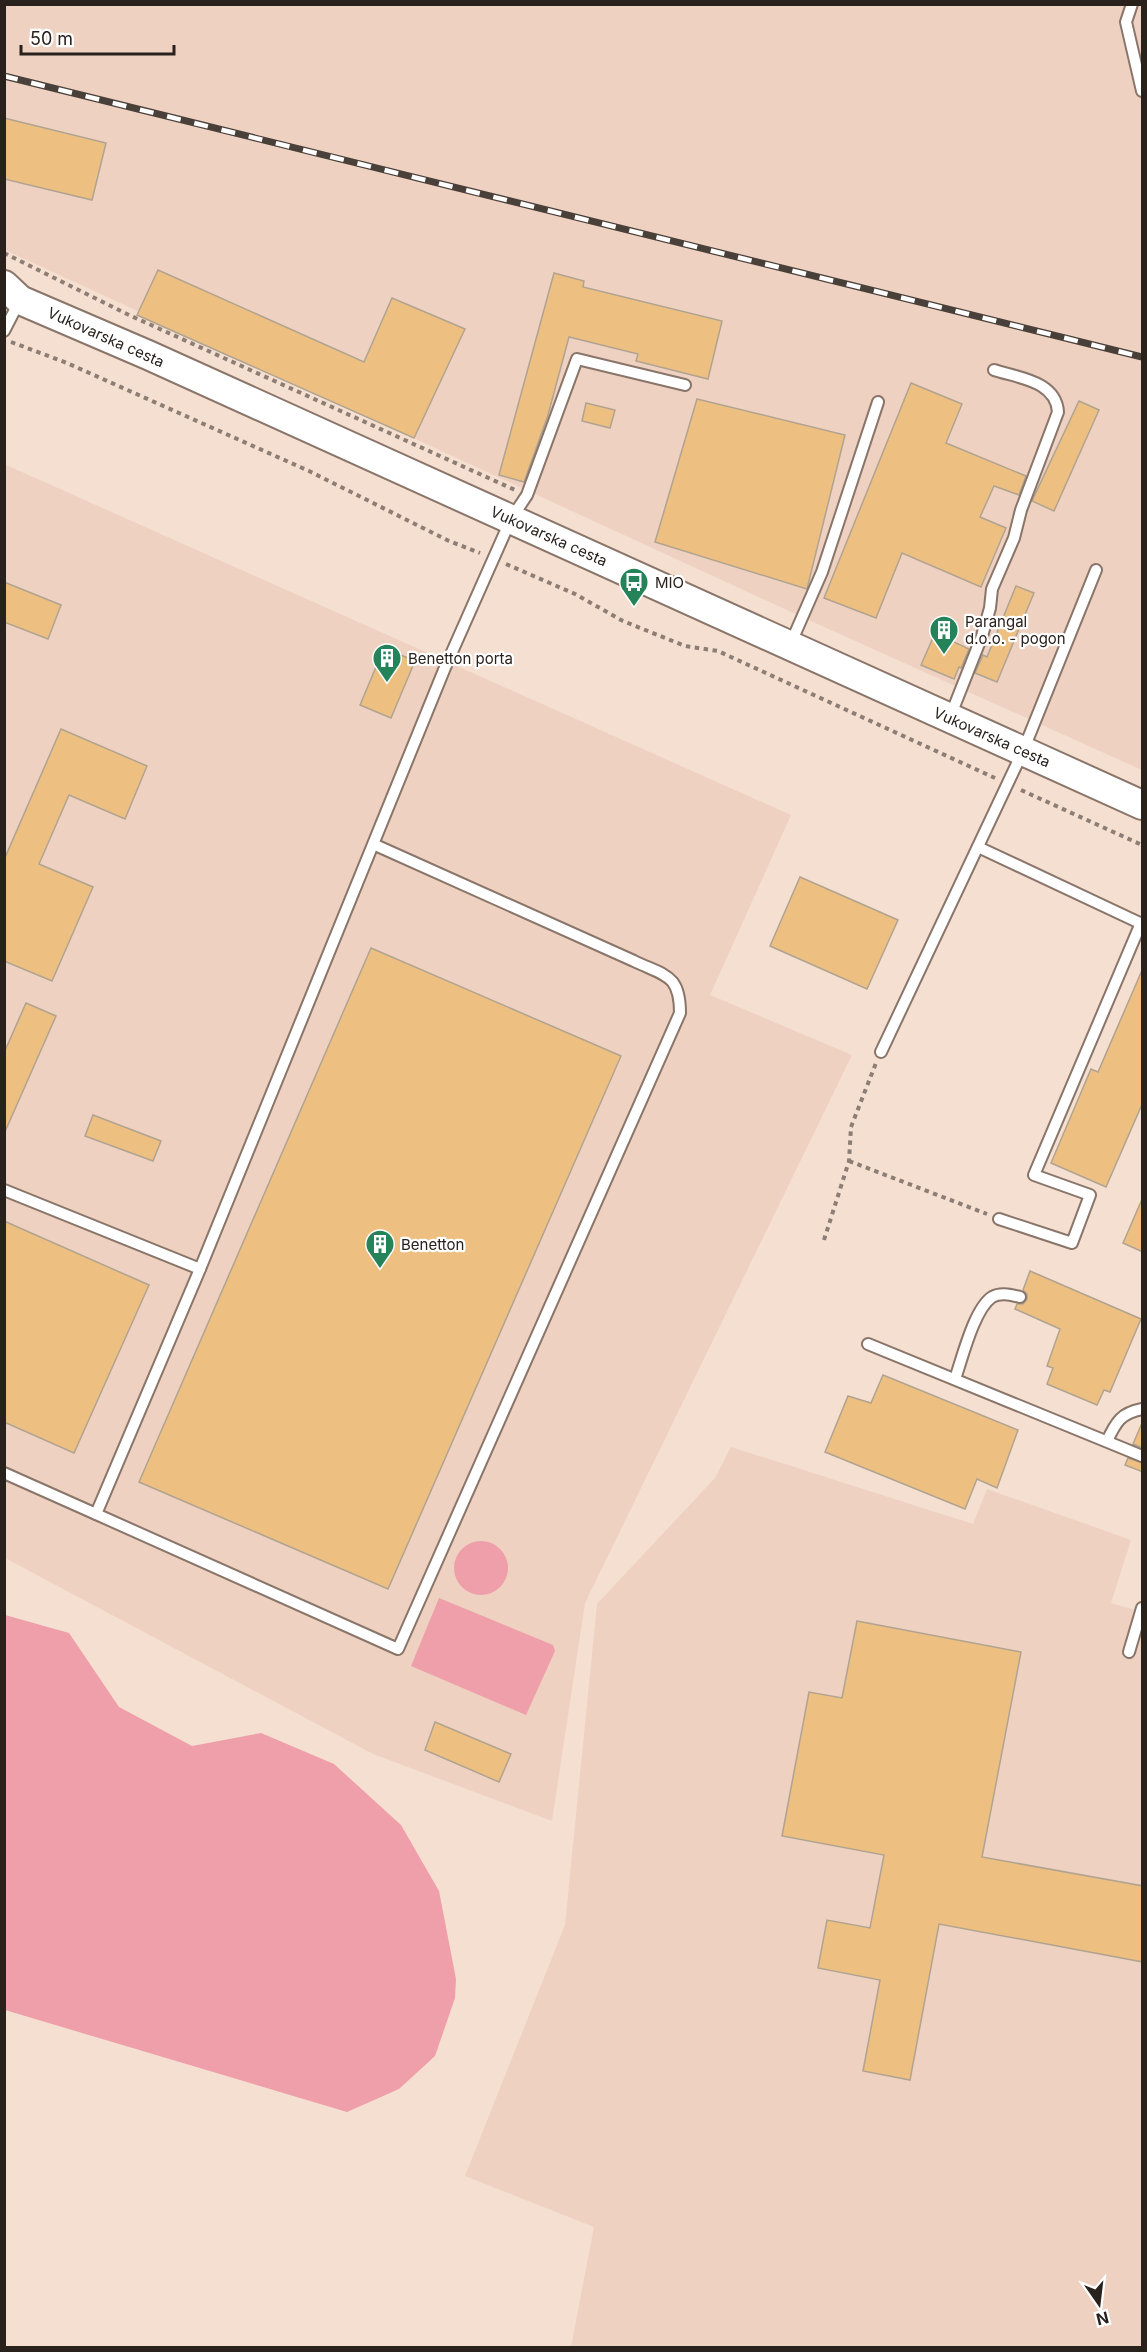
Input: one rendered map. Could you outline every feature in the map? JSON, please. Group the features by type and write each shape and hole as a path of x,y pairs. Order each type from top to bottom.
{"main road":[{"name":"Vukovarska cesta","path":"10,295 148,355 1143,805"}],"lane":[{"path":"1132,4 1126,22 1143,91"},
{"path":"4,331 10,295"},
{"path":"96,1514 200,1269 444,670 511,519 527,495 577,359 685,385"},
{"path":"950,717 982,636 990,608 992,589 1014,538 1021,510 1058,412 1057,400 1045,387 994,370"},
{"path":"789,645 822,572 878,402"},
{"path":"881,1052 1023,751 1096,570"},
{"path":"4,1473 398,1649 680,1012 680,995 673,980 373,844"},
{"path":"978,847 1142,924 1034,1175 1090,1195 1072,1243 999,1219"},
{"path":"4,1190 200,1269"},
{"path":"955,1379 981,1311 992,1298 1003,1293 1020,1297"},
{"path":"868,1344 1143,1456"},
{"path":"1107,1441 1117,1420 1129,1412 1143,1409"},
{"path":"1128,1652 1143,1608"}],"path":[{"path":"4,253 129,315 527,495"},
{"path":"4,340 67,363 309,471 449,541 575,594 623,621 685,646 718,651 1143,845"},
{"path":"824,1240 849,1161 851,1126 867,1081 881,1052"},
{"path":"849,1161 999,1219"}],"shaded area":[{"path":"4,5 1142,5 1142,770 802,617 5,250"},
{"path":"4,464 791,815 710,995 852,1055 585,1603 552,1821 373,1754 5,1558"},
{"path":"731,1447 973,1524 987,1489 1131,1540 1111,1603 1142,1612 1142,2347 571,2347 594,2227 465,2176 565,1925 597,1604 715,1478"},
{"path":"476,1541 486,1541 496,1545 504,1553 508,1568 504,1583 496,1591 486,1595 476,1595 466,1591 458,1583 454,1573 454,1563 458,1553 466,1545"},
{"path":"439,1598 553,1645 555,1651 526,1715 411,1666"},
{"path":"5,1615 69,1633 119,1707 192,1746 261,1733 334,1764 401,1825 439,1891 456,1979 455,1998 435,2056 399,2089 347,2112 5,2010"}],"building":[{"path":"4,118 106,143 92,200 4,179"},
{"path":"158,270 364,362 392,298 465,329 414,438 137,315"},
{"path":"554,273 584,281 583,287 722,321 708,379 636,361 638,354 569,337 548,415 524,482 499,475"},
{"path":"911,383 962,404 946,443 1026,476 1019,495 994,486 980,517 1006,528 981,587 902,553 876,618 824,598"},
{"path":"697,399 845,435 807,589 655,542"},
{"path":"1079,401 1099,410 1054,511 1032,501"},
{"path":"586,403 615,410 610,428 582,421"},
{"path":"4,582 61,605 48,639 4,622"},
{"path":"1016,586 1034,593 997,682 975,673 983,655 987,657"},
{"name":"Parangal d.o.o. - pogon","path":"935,633 969,649 954,679 921,665"},
{"name":"Benetton porta","path":"384,648 415,661 391,718 360,705"},
{"path":"61,729 147,766 125,819 69,795 39,864 93,887 52,981 4,961 4,860"},
{"path":"800,877 898,920 867,989 770,946"},
{"name":"Benetton","path":"371,948 621,1056 388,1589 139,1482"},
{"path":"1143,968 1143,1102 1106,1187 1051,1163 1091,1069 1098,1072"},
{"path":"26,1003 56,1016 4,1134 4,1053"},
{"path":"93,1115 161,1141 153,1161 85,1136"},
{"path":"1143,1197 1143,1252 1123,1243"},
{"path":"4,1221 149,1285 74,1453 4,1422"},
{"path":"1030,1271 1141,1319 1110,1392 1104,1390 1097,1405 1047,1384 1053,1368 1047,1366 1060,1329 1015,1309 1017,1304 1023,1304 1027,1299 1027,1294 1023,1290"},
{"path":"883,1375 1018,1430 997,1488 977,1479 965,1509 825,1452 848,1396 871,1403"},
{"path":"1143,1423 1143,1448 1133,1444"},
{"path":"1128,1458 1143,1463 1143,1472 1125,1465"},
{"path":"857,1621 1021,1652 982,1857 1143,1886 1143,1962 939,1924 910,2080 863,2071 880,1980 818,1968 827,1920 870,1928 884,1855 782,1836 809,1692 842,1698"},
{"path":"435,1722 511,1754 499,1782 425,1750"}],"railway":[{"path":"4,76 1142,357"}],"place":[{"name":"MIO","path":"634,608"},
{"name":"Parangal d.o.o. - pogon","path":"944,656"},
{"name":"Benetton porta","path":"387,684"},
{"name":"Benetton","path":"380,1270"}]}
